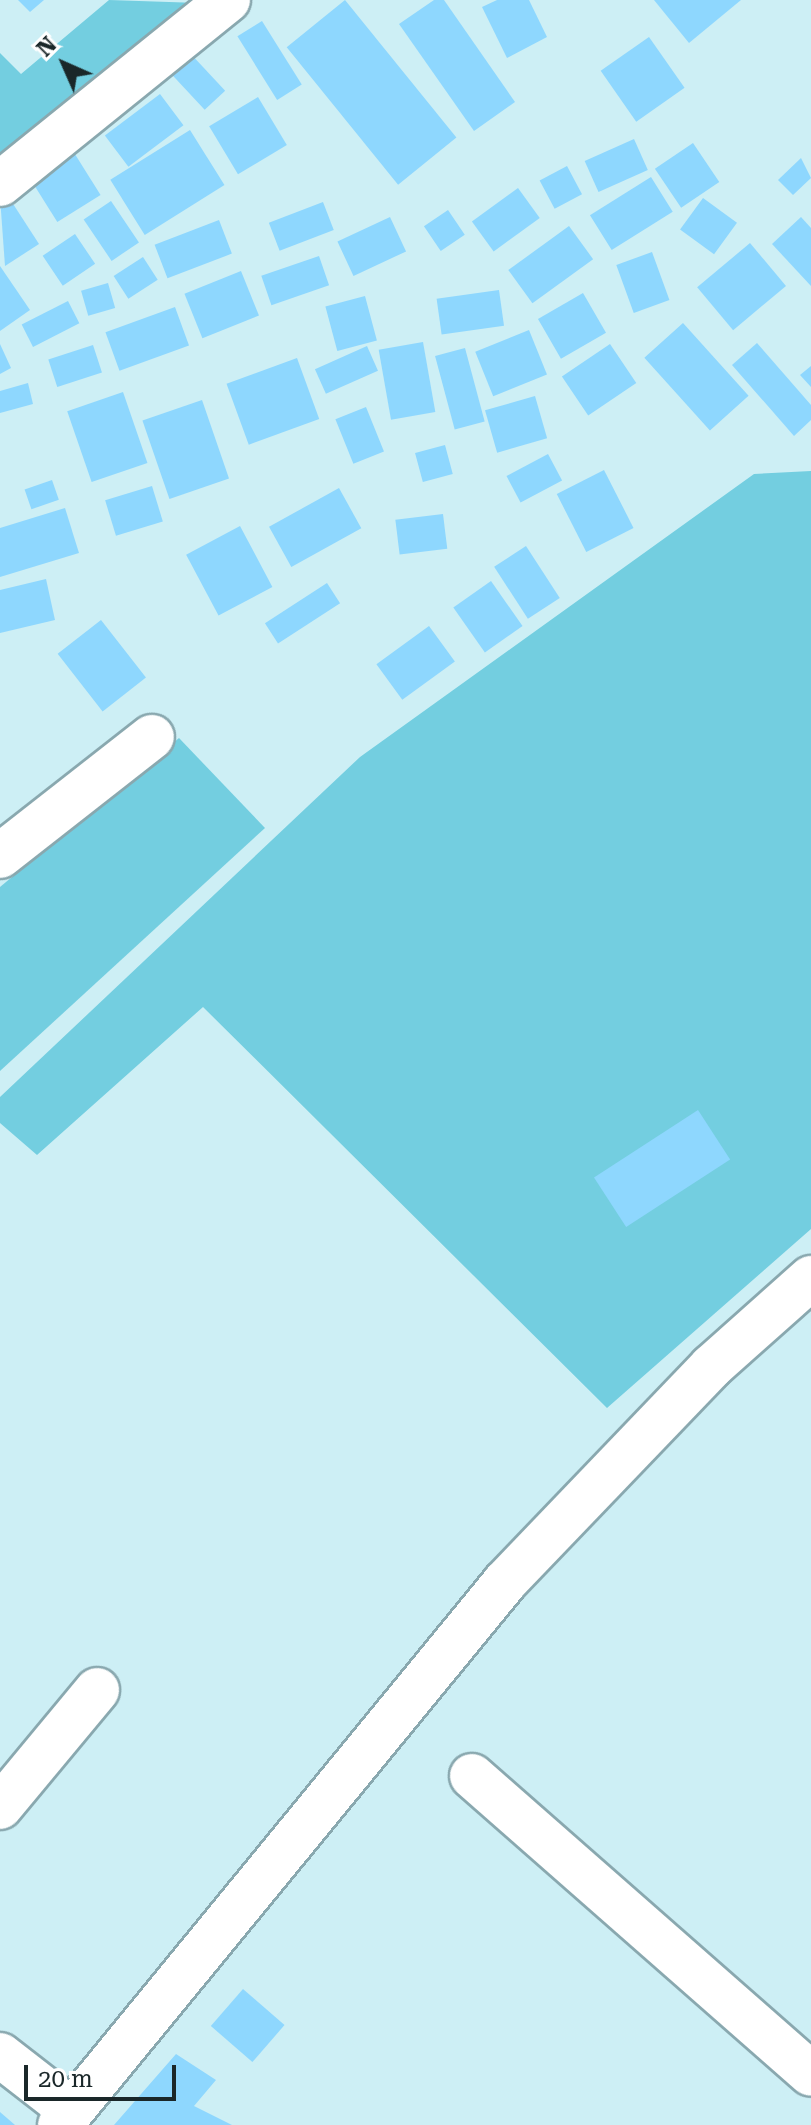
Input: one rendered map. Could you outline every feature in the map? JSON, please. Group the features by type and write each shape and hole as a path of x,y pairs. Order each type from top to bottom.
{"street":[{"path":"0,184 228,0"},
{"path":"0,856 152,737"},
{"path":"0,2055 65,2117 505,1582 711,1367 811,1278"},
{"path":"8,1780 97,1690"},
{"path":"472,1776 811,2074"}],"shaded area":[{"path":"109,0 199,3 0,154 0,53 21,74"},
{"path":"811,471 811,1229 607,1408 203,1007 37,1155 0,1123 0,1097 360,757 754,474"},
{"path":"179,738 265,828 0,1071 0,887"}],"building":[{"path":"18,0 44,0 30,12"},
{"path":"345,0 456,138 398,185 287,47"},
{"path":"434,0 444,0 515,102 474,131 399,24"},
{"path":"497,0 529,0 547,37 507,58 482,7"},
{"path":"654,0 741,0 689,43"},
{"path":"262,21 302,85 277,100 237,36"},
{"path":"649,37 685,88 636,122 601,71"},
{"path":"189,52 225,91 205,110 169,71"},
{"path":"160,94 183,125 128,167 105,136"},
{"path":"258,97 287,145 238,174 209,126"},
{"path":"190,130 224,185 145,235 110,180"},
{"path":"634,139 648,170 598,192 585,161"},
{"path":"693,143 719,182 681,208 655,169"},
{"path":"73,151 101,195 57,222 30,178"},
{"path":"801,158 811,178 793,195 778,180"},
{"path":"567,166 582,194 555,209 540,181"},
{"path":"651,177 673,212 612,250 590,215"},
{"path":"518,188 540,218 494,251 472,222"},
{"path":"6,193 39,244 5,266 0,197"},
{"path":"703,198 737,223 714,254 680,230"},
{"path":"111,201 139,242 112,261 84,219"},
{"path":"323,202 334,230 280,251 269,223"},
{"path":"448,210 465,235 441,251 424,226"},
{"path":"390,217 406,251 353,276 337,242"},
{"path":"801,217 811,228 811,286 772,244"},
{"path":"219,220 232,254 167,278 155,245"},
{"path":"569,226 593,259 532,303 508,270"},
{"path":"75,234 95,264 63,286 43,256"},
{"path":"750,243 786,286 733,330 697,287"},
{"path":"652,252 669,300 634,313 616,265"},
{"path":"319,256 329,285 271,305 261,276"},
{"path":"143,257 158,280 128,299 114,276"},
{"path":"0,266 30,310 0,331"},
{"path":"241,271 259,316 202,338 184,294"},
{"path":"108,283 115,308 88,316 81,291"},
{"path":"499,290 504,326 442,334 437,299"},
{"path":"583,293 606,333 561,359 538,319"},
{"path":"365,296 377,340 337,351 325,307"},
{"path":"68,301 79,323 33,347 22,325"},
{"path":"175,307 189,346 119,371 105,332"},
{"path":"683,323 749,396 710,431 644,358"},
{"path":"529,330 547,375 493,396 475,352"},
{"path":"423,342 435,412 391,420 379,350"},
{"path":"757,343 811,405 811,420 794,436 732,365"},
{"path":"0,344 11,368 0,374"},
{"path":"610,344 636,383 588,415 562,376"},
{"path":"93,345 102,373 57,387 48,360"},
{"path":"367,346 378,371 326,394 315,369"},
{"path":"465,348 485,421 455,429 435,356"},
{"path":"297,358 319,419 249,445 227,384"},
{"path":"811,366 811,387 800,375"},
{"path":"28,383 33,404 0,413 0,391"},
{"path":"123,392 147,463 92,482 67,411"},
{"path":"535,396 547,438 497,453 485,410"},
{"path":"202,400 229,478 169,499 142,421"},
{"path":"366,407 384,452 353,464 335,419"},
{"path":"445,445 453,474 423,482 415,453"},
{"path":"548,454 562,480 521,503 507,476"},
{"path":"604,470 634,528 586,552 557,494"},
{"path":"52,480 59,500 31,509 25,489"},
{"path":"152,486 163,521 116,536 105,500"},
{"path":"339,488 361,528 291,567 269,527"},
{"path":"65,508 79,553 0,577 0,528"},
{"path":"443,514 447,549 400,555 395,520"},
{"path":"240,526 272,587 219,616 186,555"},
{"path":"526,546 560,598 528,619 494,567"},
{"path":"46,579 55,620 0,633 0,590"},
{"path":"491,581 523,626 485,652 453,607"},
{"path":"327,583 340,603 278,643 265,623"},
{"path":"101,620 146,678 103,711 58,654"},
{"path":"429,626 455,662 402,700 376,664"},
{"path":"698,1110 730,1159 626,1227 594,1178"},
{"path":"243,1989 285,2025 252,2062 211,2026"},
{"path":"176,2054 216,2080 194,2106 232,2125 114,2125"},
{"path":"0,2112 15,2125 0,2125"}]}
